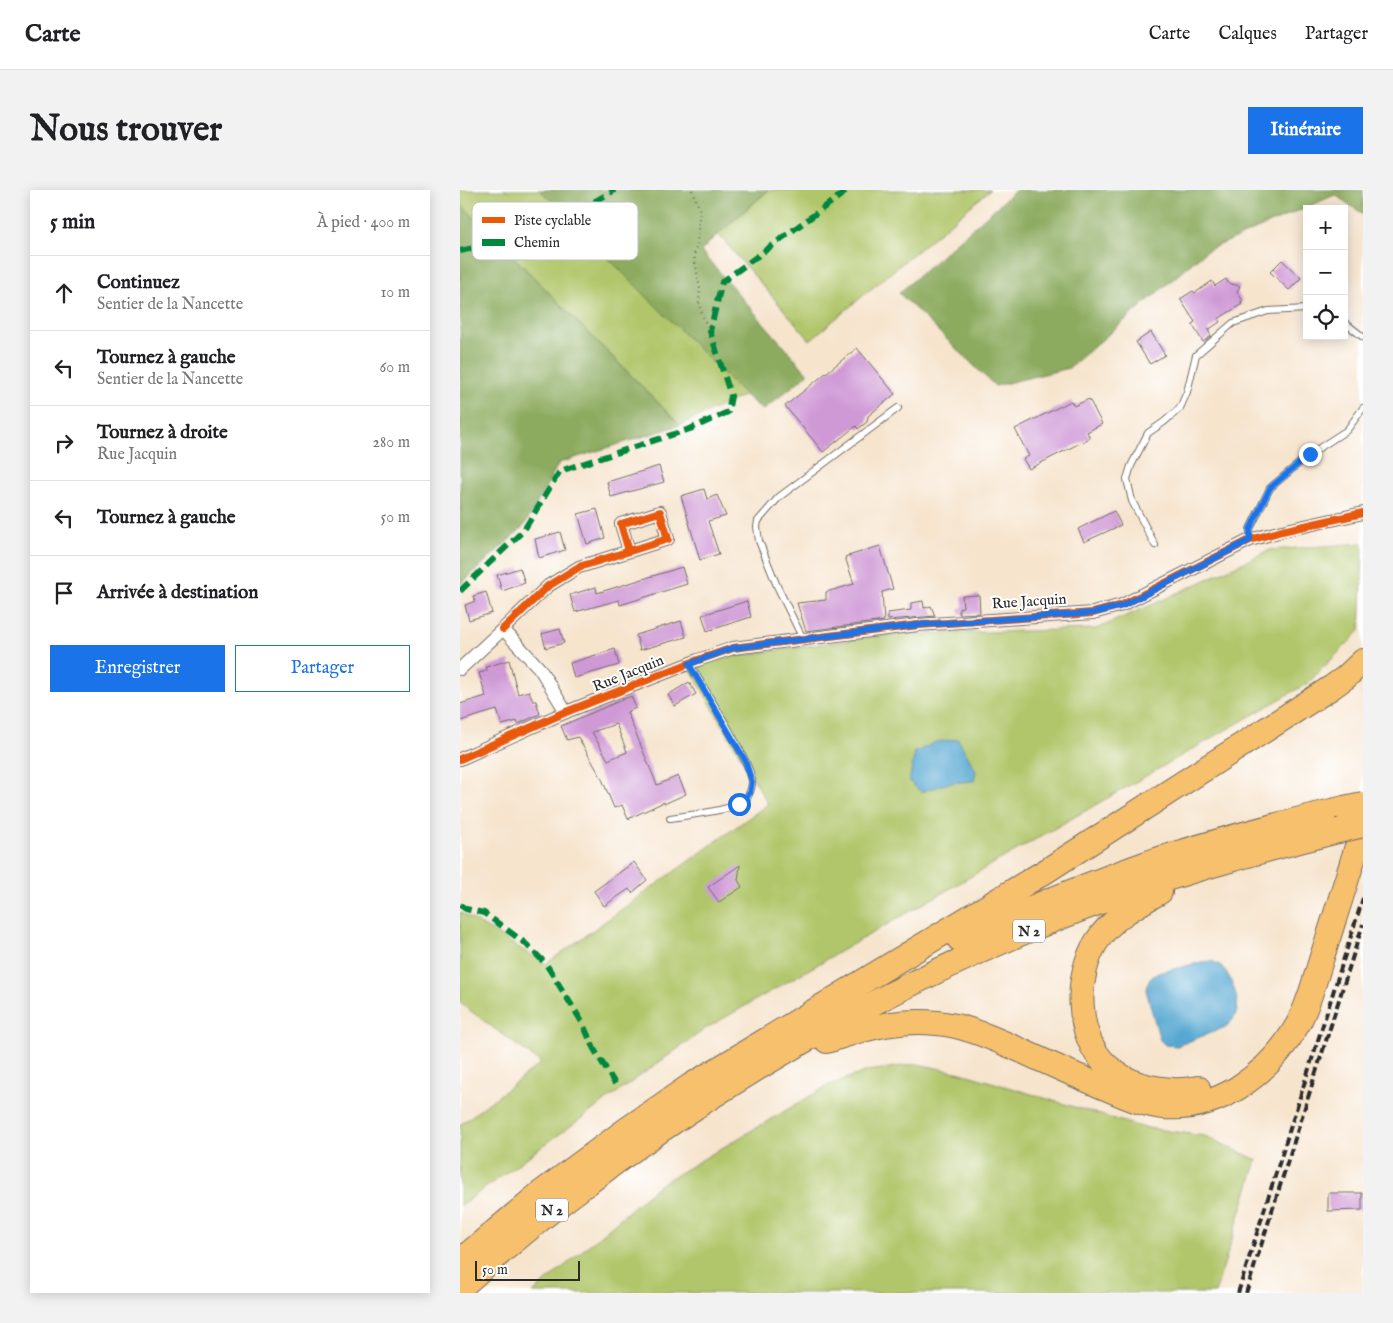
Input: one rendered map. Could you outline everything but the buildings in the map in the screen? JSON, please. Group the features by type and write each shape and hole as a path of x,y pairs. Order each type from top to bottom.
{"highway":[{"path":"832,1001 1054,866 1346,678 1363,661"},
{"path":"1223,861 1167,888 1124,914 1104,932 1089,955 1081,991 1081,1003 1087,1032 1096,1051 1106,1064 1125,1078 1167,1090 1182,1091 1213,1084 1243,1067 1270,1043 1283,1026 1294,1006 1338,880 1357,803"},
{"name":"N 2","path":"460,1261 538,1195 626,1130 734,1058 832,1001 950,943 1099,881 1203,846 1357,803"},
{"path":"740,1079 788,1057 850,1033 889,1024 922,1021 958,1026 979,1033 1151,1105 1187,1107 1230,1093 1245,1084 1270,1062 1280,1051 1298,1023 1363,826"},
{"name":"N 2","path":"460,1288 568,1197 650,1138 740,1079 797,1045 880,1000 993,946 1142,887 1223,861 1363,826"}],"street":[{"name":"Rue Jacquin","path":"460,759 566,712 733,648 918,625 1093,613 1122,606 1250,540 1363,513"},
{"path":"460,669 548,586 579,567 629,551"},
{"path":"503,629 540,669 566,712"}],"lane":[{"path":"1155,545 1132,501 1127,479 1131,466 1148,433 1180,408 1187,392 1196,354 1233,323 1268,311 1303,309"},
{"path":"1348,325 1363,337"},
{"path":"803,639 777,586 759,541 758,521 779,497 898,408"},
{"path":"1250,540 1250,529 1270,488 1310,454 1346,430 1363,408"},
{"path":"670,818 728,808 739,804 750,793 752,782 745,760 689,664"}],"path":[{"path":"692,190 700,210 694,256 700,289 698,304 710,331"}],"green space":[{"path":"460,190 540,190 552,202 472,202 472,215 460,203"},
{"path":"540,190 768,190 701,251 808,374 763,410 745,395 610,260 638,260 638,202 552,202"},
{"path":"769,190 990,190 810,340 718,234"},
{"path":"1016,190 1363,190 1363,214 1335,195 1312,205 1303,205 1303,209 1206,251 1069,368 995,386 899,293"},
{"path":"460,203 472,215 472,260 516,260 680,425 559,463 524,526 460,585"},
{"path":"516,260 610,260 745,395 680,425"},
{"path":"1363,543 1360,631 1308,683 705,1029 460,1206 460,1125 541,1063 460,1003 460,912 546,964 768,804 687,663 886,635 1096,629 1270,550"},
{"path":"917,1064 961,1073 1141,1127 1205,1136 1257,1160 1215,1293 533,1293 659,1185 829,1085 868,1071"}],"water":[{"path":"958,739 976,771 974,781 949,783 921,792 909,781 915,752 936,742"},
{"path":"1212,961 1225,970 1234,987 1238,1006 1234,1018 1223,1028 1177,1046 1165,1045 1160,1040 1146,990 1148,982 1158,973"}],"railway":[{"path":"1238,1293 1363,898"},
{"path":"1246,1293 1363,924"}],"marked path":[{"path":"594,202 615,190"},
{"path":"460,591 524,530 560,471 690,429 728,412 731,396 710,331 722,282 848,190"},
{"path":"460,251 472,248"},
{"path":"460,905 466,909 484,913 525,943 546,964 582,1022 594,1049 615,1084"}],"cycle path":[{"path":"503,629 548,586 579,567 668,539 660,512 621,524 629,551"},
{"path":"460,759 566,712 733,648 918,625 1093,613 1122,605 1250,540 1363,513"}],"route":[{"path":"739,804 750,793 752,782 745,760 689,664 733,648 918,625 1093,613 1122,606 1250,540 1250,529 1270,488 1310,454"}]}
